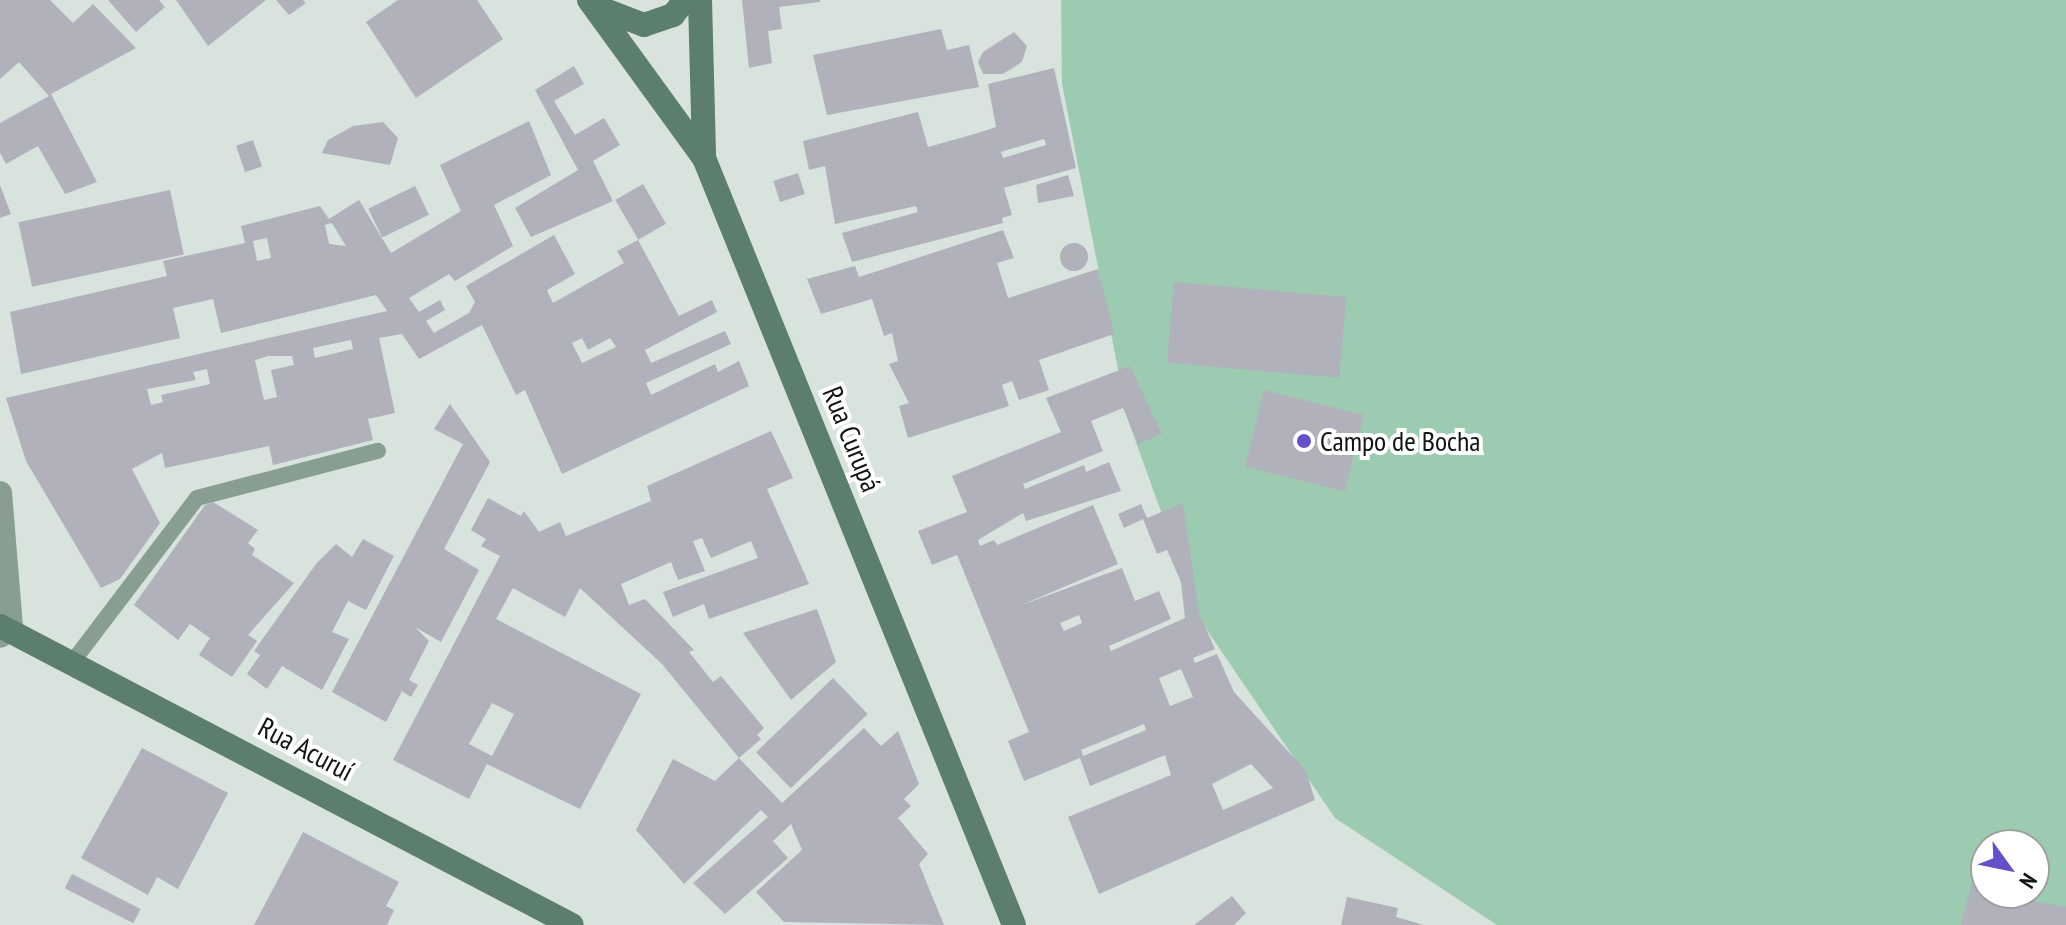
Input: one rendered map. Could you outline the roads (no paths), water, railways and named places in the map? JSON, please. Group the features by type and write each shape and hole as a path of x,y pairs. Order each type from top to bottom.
{"street":[{"path":"590,2 644,25 673,15 685,0"},
{"path":"700,0 704,158"},
{"name":"Rua Curupá","path":"590,2 704,158 1014,925"},
{"path":"0,493 4,629"},
{"name":"Rua Acuruí","path":"4,629 74,660 572,925"}],"lane":[{"path":"74,660 197,498 378,451"}],"place":[{"name":"Campo de Bocha","path":"1304,441"}]}
